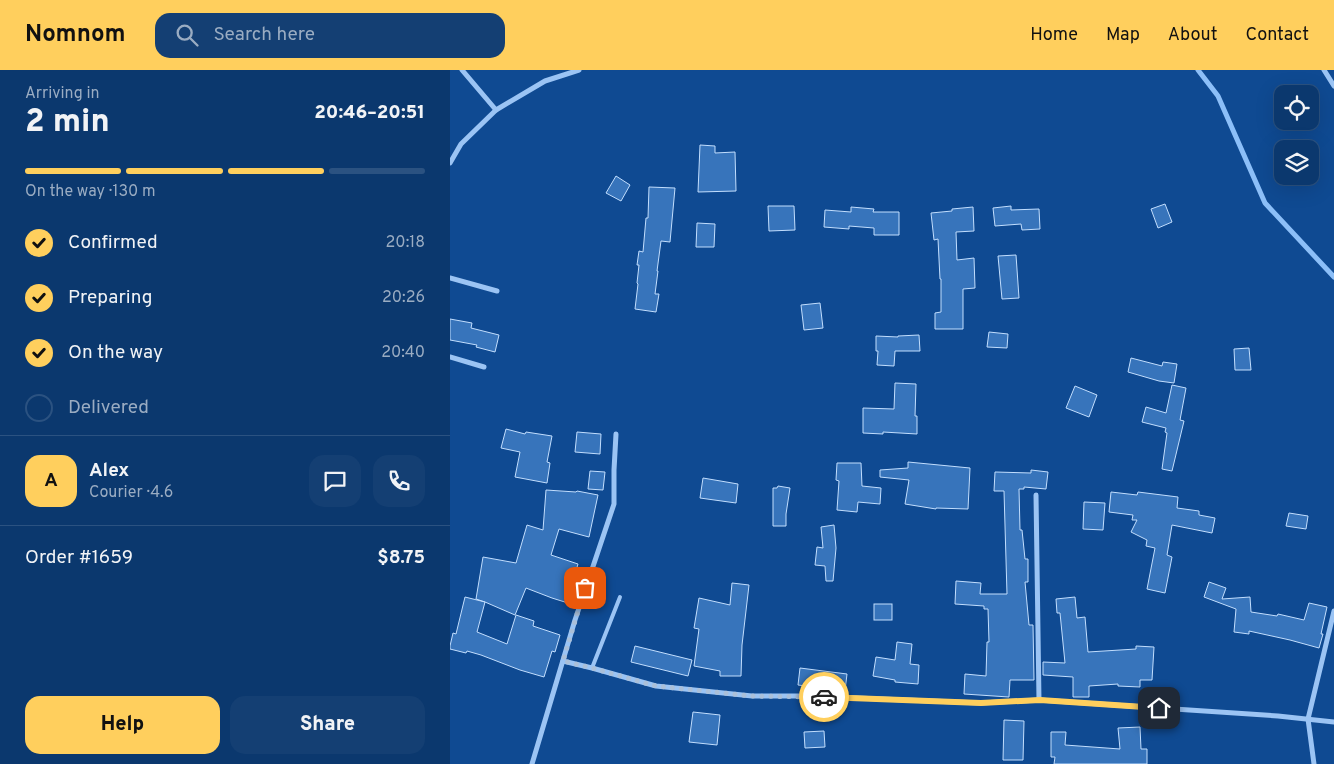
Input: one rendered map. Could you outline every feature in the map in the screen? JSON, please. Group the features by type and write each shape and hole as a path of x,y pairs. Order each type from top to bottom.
{"street":[{"path":"462,70 496,110"},
{"path":"450,163 461,144 496,110 545,81 579,70"},
{"path":"1324,70 1334,86"},
{"path":"450,278 497,291"},
{"path":"450,357 484,367"},
{"path":"532,764 580,604 614,504 616,434"},
{"path":"1036,495 1040,700"},
{"path":"1314,764 1308,719 1334,611"},
{"path":"563,661 656,686 752,696 806,696 981,703 1040,700 1334,722"}],"lane":[{"path":"592,668 620,597"}],"building":[{"path":"700,145 715,146 715,153 735,152 736,191 698,192"},
{"path":"616,176 630,185 621,201 606,193"},
{"path":"649,187 675,188 670,242 661,241 655,294 659,294 656,312 635,309 639,265 637,265 639,251 643,252 646,218 648,218"},
{"path":"1165,204 1172,222 1158,228 1151,209"},
{"path":"768,206 794,206 795,230 769,231"},
{"path":"1011,206 1011,210 1039,209 1040,229 1022,230 1021,224 995,226 993,208"},
{"path":"851,207 874,209 873,212 899,212 899,235 874,235 874,228 824,227 825,210 851,212"},
{"path":"973,207 974,231 956,232 957,260 974,258 975,288 963,289 963,329 935,329 935,313 941,312 941,279 938,239 934,240 931,213"},
{"path":"697,223 715,224 714,247 696,247"},
{"path":"1016,255 1019,298 1002,299 998,256"},
{"path":"820,303 823,328 804,330 801,305"},
{"path":"450,319 472,323 471,328 499,335 495,352 476,347 477,345 450,340"},
{"path":"989,332 1008,334 1007,348 987,347"},
{"path":"919,335 920,351 895,351 894,366 877,365 876,336 898,337"},
{"path":"1249,348 1251,370 1235,370 1234,349"},
{"path":"1131,358 1162,366 1163,362 1177,364 1174,383 1159,381 1128,372"},
{"path":"895,383 916,384 915,416 917,416 917,434 863,433 863,408 894,409"},
{"path":"1172,385 1186,388 1180,420 1184,421 1172,471 1162,469 1166,428 1142,422 1146,407 1166,413"},
{"path":"1075,386 1097,395 1089,417 1066,408"},
{"path":"506,429 525,434 526,432 552,436 547,462 550,463 547,483 515,477 520,452 501,448"},
{"path":"577,432 601,434 600,454 575,452"},
{"path":"908,462 970,468 968,509 936,509 905,504 909,480 880,477 880,470 908,468"},
{"path":"837,463 861,463 862,486 881,488 880,504 858,502 857,512 837,510 839,481 836,480"},
{"path":"1031,470 1048,472 1046,489 1024,487 1024,489 1019,489 1020,530 1022,530 1025,559 1028,559 1028,582 1025,582 1029,625 1033,625 1034,680 1010,680 1009,697 964,694 965,674 986,676 987,642 989,642 988,609 984,609 984,606 955,604 956,581 981,583 980,594 1007,594 1004,491 994,491 995,472 1031,473"},
{"path":"590,471 605,472 603,490 588,489"},
{"path":"703,478 738,484 736,503 700,498"},
{"path":"778,486 790,488 786,526 773,526 773,488"},
{"path":"546,490 577,491 598,495 589,537 559,529 551,555 578,564 568,603 526,588 515,615 476,599 483,557 516,563 527,525 543,530"},
{"path":"1111,492 1137,495 1138,492 1178,497 1177,508 1199,511 1199,515 1215,518 1212,533 1172,525 1167,555 1172,557 1165,593 1147,589 1155,548 1146,546 1147,540 1131,532 1137,520 1132,520 1133,515 1109,512"},
{"path":"1084,502 1105,503 1103,530 1083,529"},
{"path":"1289,513 1308,516 1306,529 1286,526"},
{"path":"834,525 836,548 833,581 826,581 825,566 815,565 817,547 823,548 821,527"},
{"path":"1209,582 1226,588 1222,599 1250,597 1251,612 1277,616 1278,614 1304,620 1309,603 1327,607 1319,648 1249,631 1249,634 1234,632 1236,609 1204,597"},
{"path":"732,583 749,585 742,645 741,676 720,676 720,671 694,666 699,629 694,628 699,598 730,605"},
{"path":"465,597 485,602 477,632 507,644 516,615 534,621 533,626 560,635 555,652 552,651 544,677 481,655 450,649 453,633 456,634"},
{"path":"1075,597 1077,618 1085,617 1088,652 1136,649 1136,646 1154,647 1152,680 1140,680 1140,687 1118,686 1118,684 1089,686 1089,697 1073,697 1073,677 1043,675 1043,662 1065,663 1060,613 1057,613 1056,599"},
{"path":"874,604 892,604 892,620 874,620"},
{"path":"897,642 912,644 910,664 919,665 918,684 895,682 895,680 873,676 876,657 895,660"},
{"path":"635,646 692,660 688,676 631,662"},
{"path":"800,668 847,674 845,691 798,685"},
{"path":"693,712 720,715 717,745 689,742"},
{"path":"1004,720 1024,721 1023,760 1003,760"},
{"path":"1140,727 1141,749 1147,749 1147,764 1054,764 1055,757 1051,757 1051,732 1066,732 1065,745 1120,749 1118,728"},
{"path":"824,731 825,747 805,748 804,732"}],"waterway":[{"path":"1198,70 1218,96 1265,203 1334,277"}],"way so far":[{"path":"585,588 563,661 656,686 752,696 824,697"}],"route":[{"path":"824,697 981,703 1040,700 1159,708"}]}
